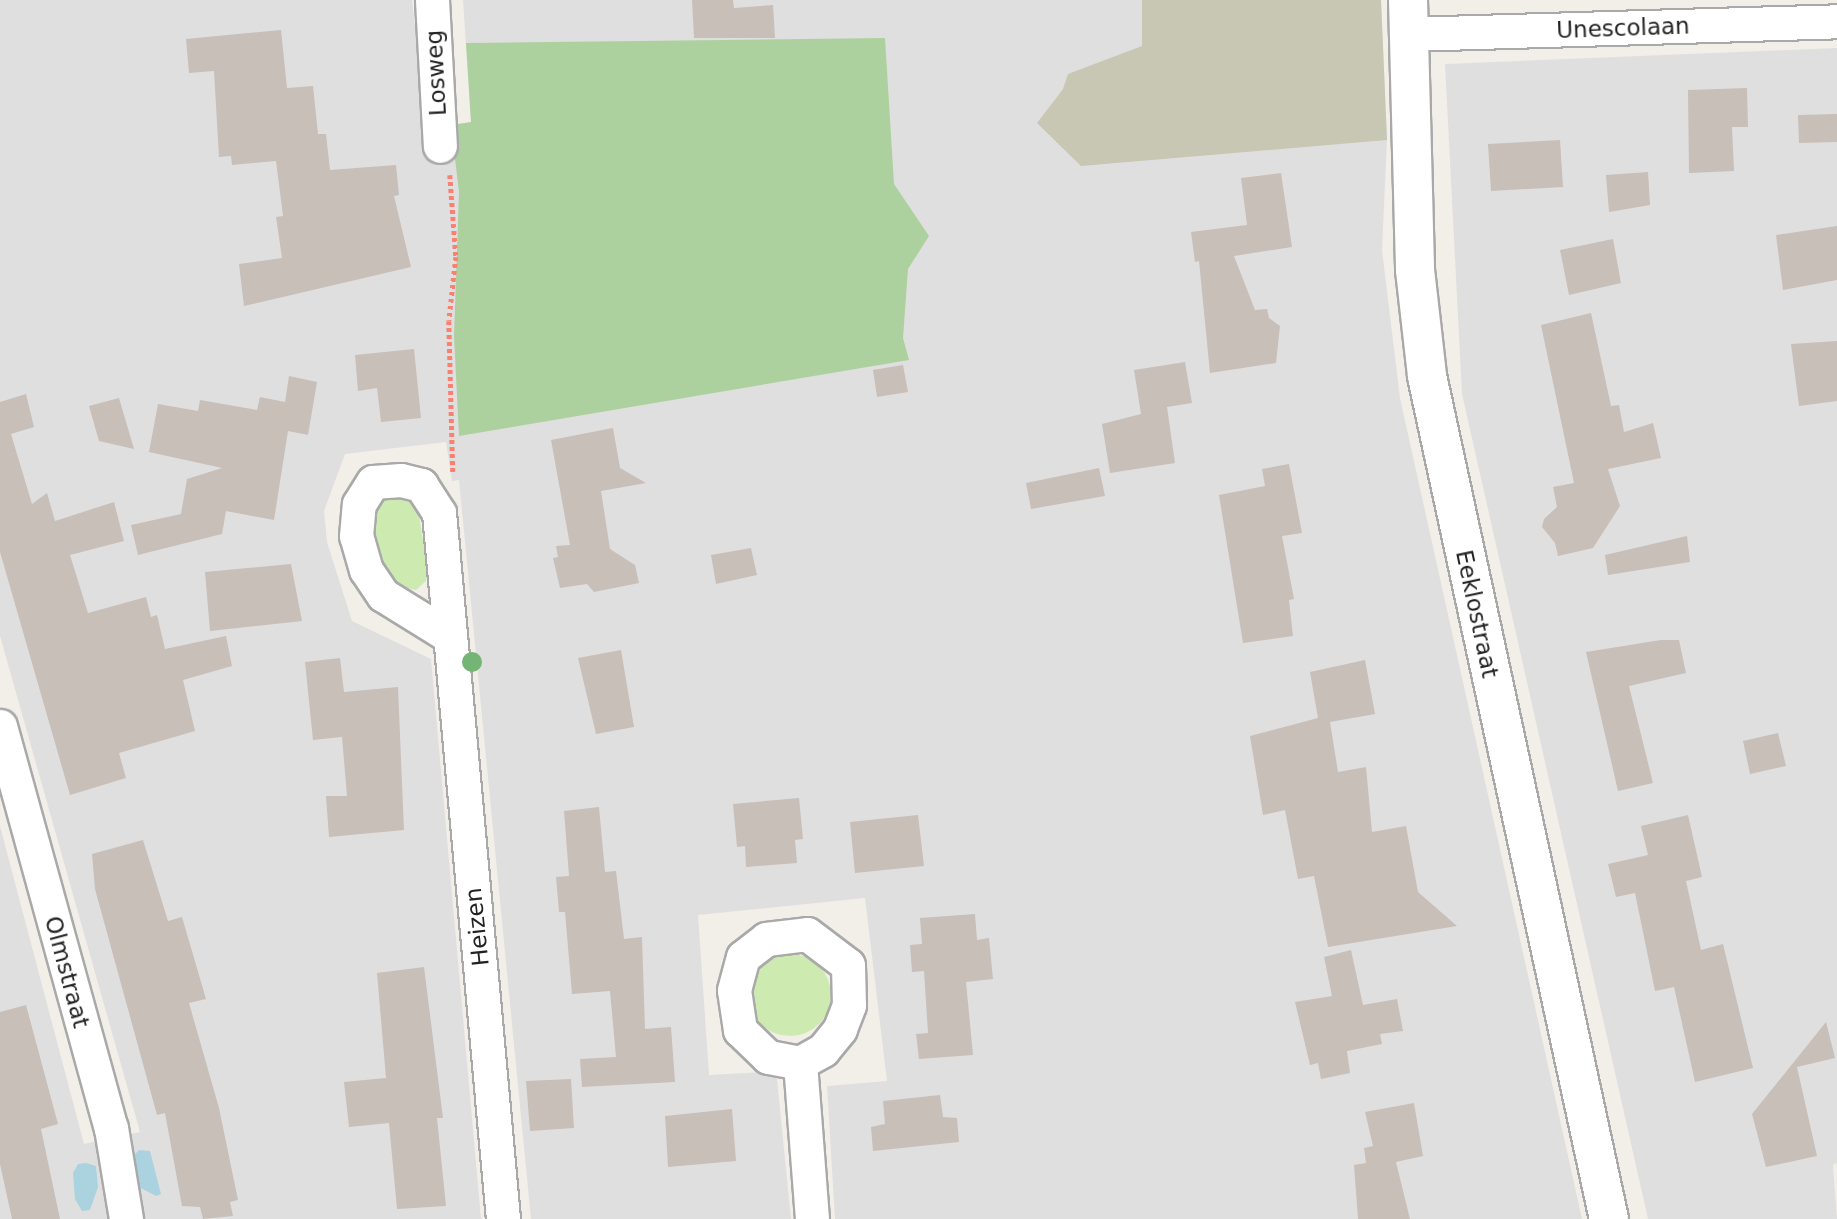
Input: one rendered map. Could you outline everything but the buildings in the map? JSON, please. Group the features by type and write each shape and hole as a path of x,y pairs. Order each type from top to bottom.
{"street":[{"name":"Losweg","path":"432,0 440,146"},
{"name":"Unescolaan","path":"1408,17 1837,21"},
{"name":"Eeklostraat","path":"1408,17 1415,270 1427,376 1609,1219"},
{"path":"429,498 421,485 401,480 373,482 359,504 356,536 366,570 383,595 446,634"},
{"name":"Heizen","path":"429,498 439,513 445,562 446,634 503,1219"},
{"name":"Olmstraat","path":"0,726 111,1128 126,1219"},
{"path":"800,1063 812,1219"}],"path":[{"path":"429,498 455,471 449,321 456,257 449,158 440,146"}],"shaded area":[{"path":"0,0 412,0 427,129 471,122 463,0 1381,0 1387,140 1382,250 1400,398 1582,1219 835,1219 827,1086 887,1081 865,898 698,915 709,1075 765,1072 777,1079 791,1219 531,1219 459,480 452,481 446,442 345,454 324,511 327,542 352,621 431,659 481,1219 0,1219 0,826 84,1144 140,1132 0,636"},
{"path":"1142,0 1381,0 1387,140 1081,166 1037,123 1063,89 1068,74 1142,46"},
{"path":"1837,48 1837,1163 1833,1165 1837,1219 1648,1219 1462,394 1445,64"}],"green space":[{"path":"885,38 894,184 929,236 908,269 903,338 909,360 459,436 454,336 459,192 451,125 471,122 466,43"},
{"path":"389,492 403,494 417,504 428,570 426,581 416,590 391,584 382,570 372,513"},
{"path":"782,954 798,954 813,961 824,972 831,987 828,1011 819,1024 798,1036 782,1036 767,1029 756,1018 749,1003 749,987 756,972 767,961"}],"water":[{"path":"139,1150 150,1151 161,1194 156,1196 137,1186 130,1159"},
{"path":"78,1164 96,1166 98,1187 90,1210 82,1211 75,1199 73,1173"}]}
